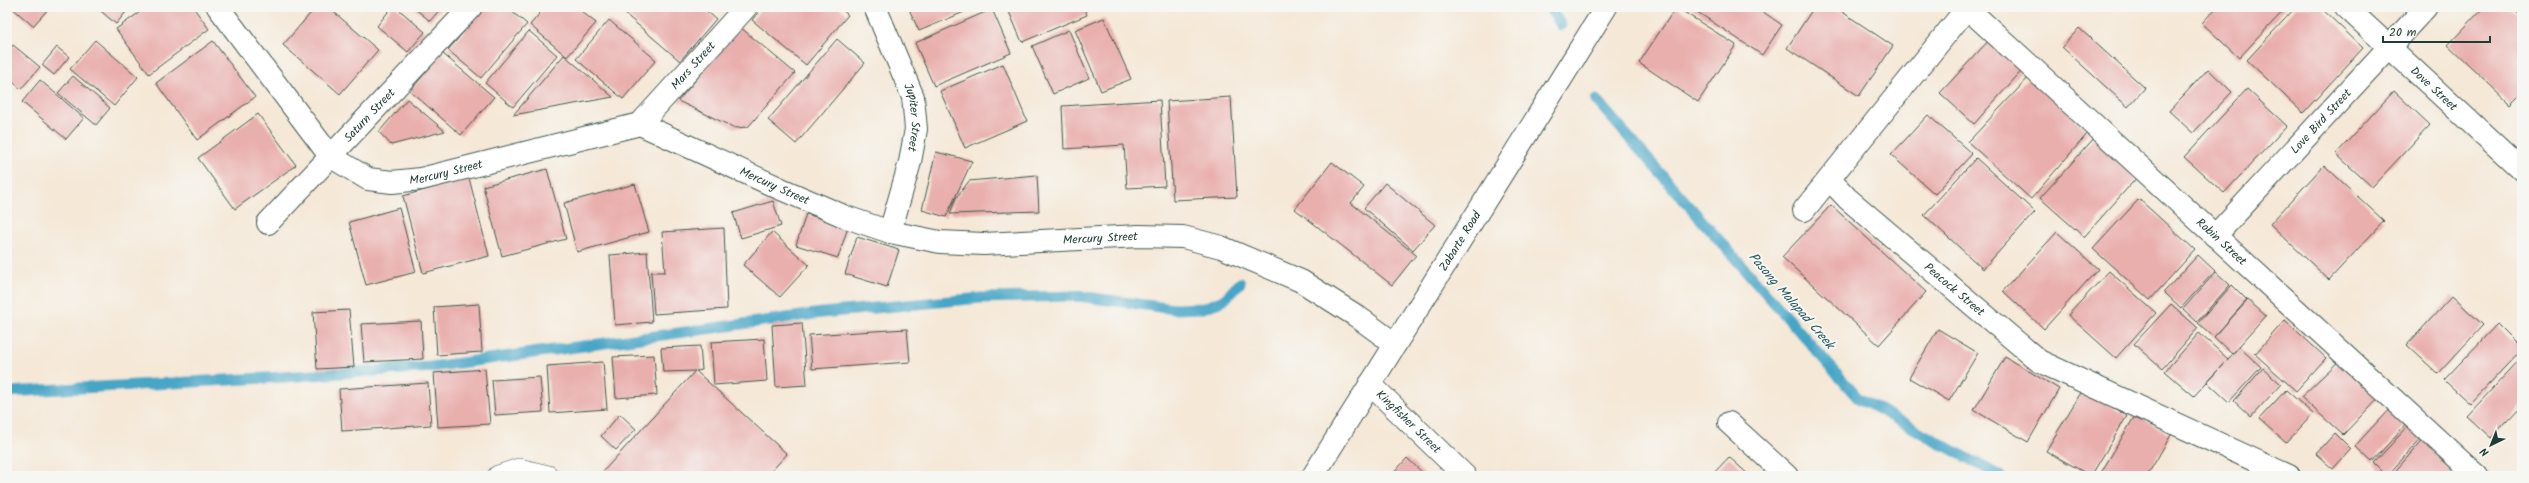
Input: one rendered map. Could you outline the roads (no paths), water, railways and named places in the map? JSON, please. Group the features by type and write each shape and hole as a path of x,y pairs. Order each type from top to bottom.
{"street":[{"name":"Mercury Street","path":"218,7 330,156 368,179 392,182 421,179 640,124 788,192 846,217 890,232 940,242 984,244 1139,236 1183,237 1221,246 1301,281 1355,315 1395,344"},
{"name":"Saturn Street","path":"268,223 471,7"},
{"name":"Mars Street","path":"640,124 746,7"},
{"name":"Jupiter Street","path":"876,7 913,97 916,129 910,162 890,232"},
{"name":"Zabarte Road","path":"1313,476 1606,7"},
{"path":"1804,210 1830,180 1967,7"},
{"name":"Robin Street","path":"1967,7 2477,476"},
{"name":"Dove Street","path":"2346,7 2388,48 2522,170"},
{"name":"Love Bird Street","path":"2215,236 2426,7"},
{"name":"Peacock Street","path":"1830,180 1848,199 2039,360 2289,476"},
{"name":"Kingfisher Street","path":"1370,384 1465,476"},
{"path":"1729,423 1787,476"}],"lane":[{"path":"498,476 519,469 548,476"}],"waterway":[{"name":"Pasong Malapad Creek","path":"1549,7 1561,25"},
{"name":"Pasong Malapad Creek","path":"1596,100 1858,398 2000,476"},
{"path":"7,392 283,377 431,367 822,313 981,298 1078,296 1175,309 1203,308 1224,300 1240,283"}]}
